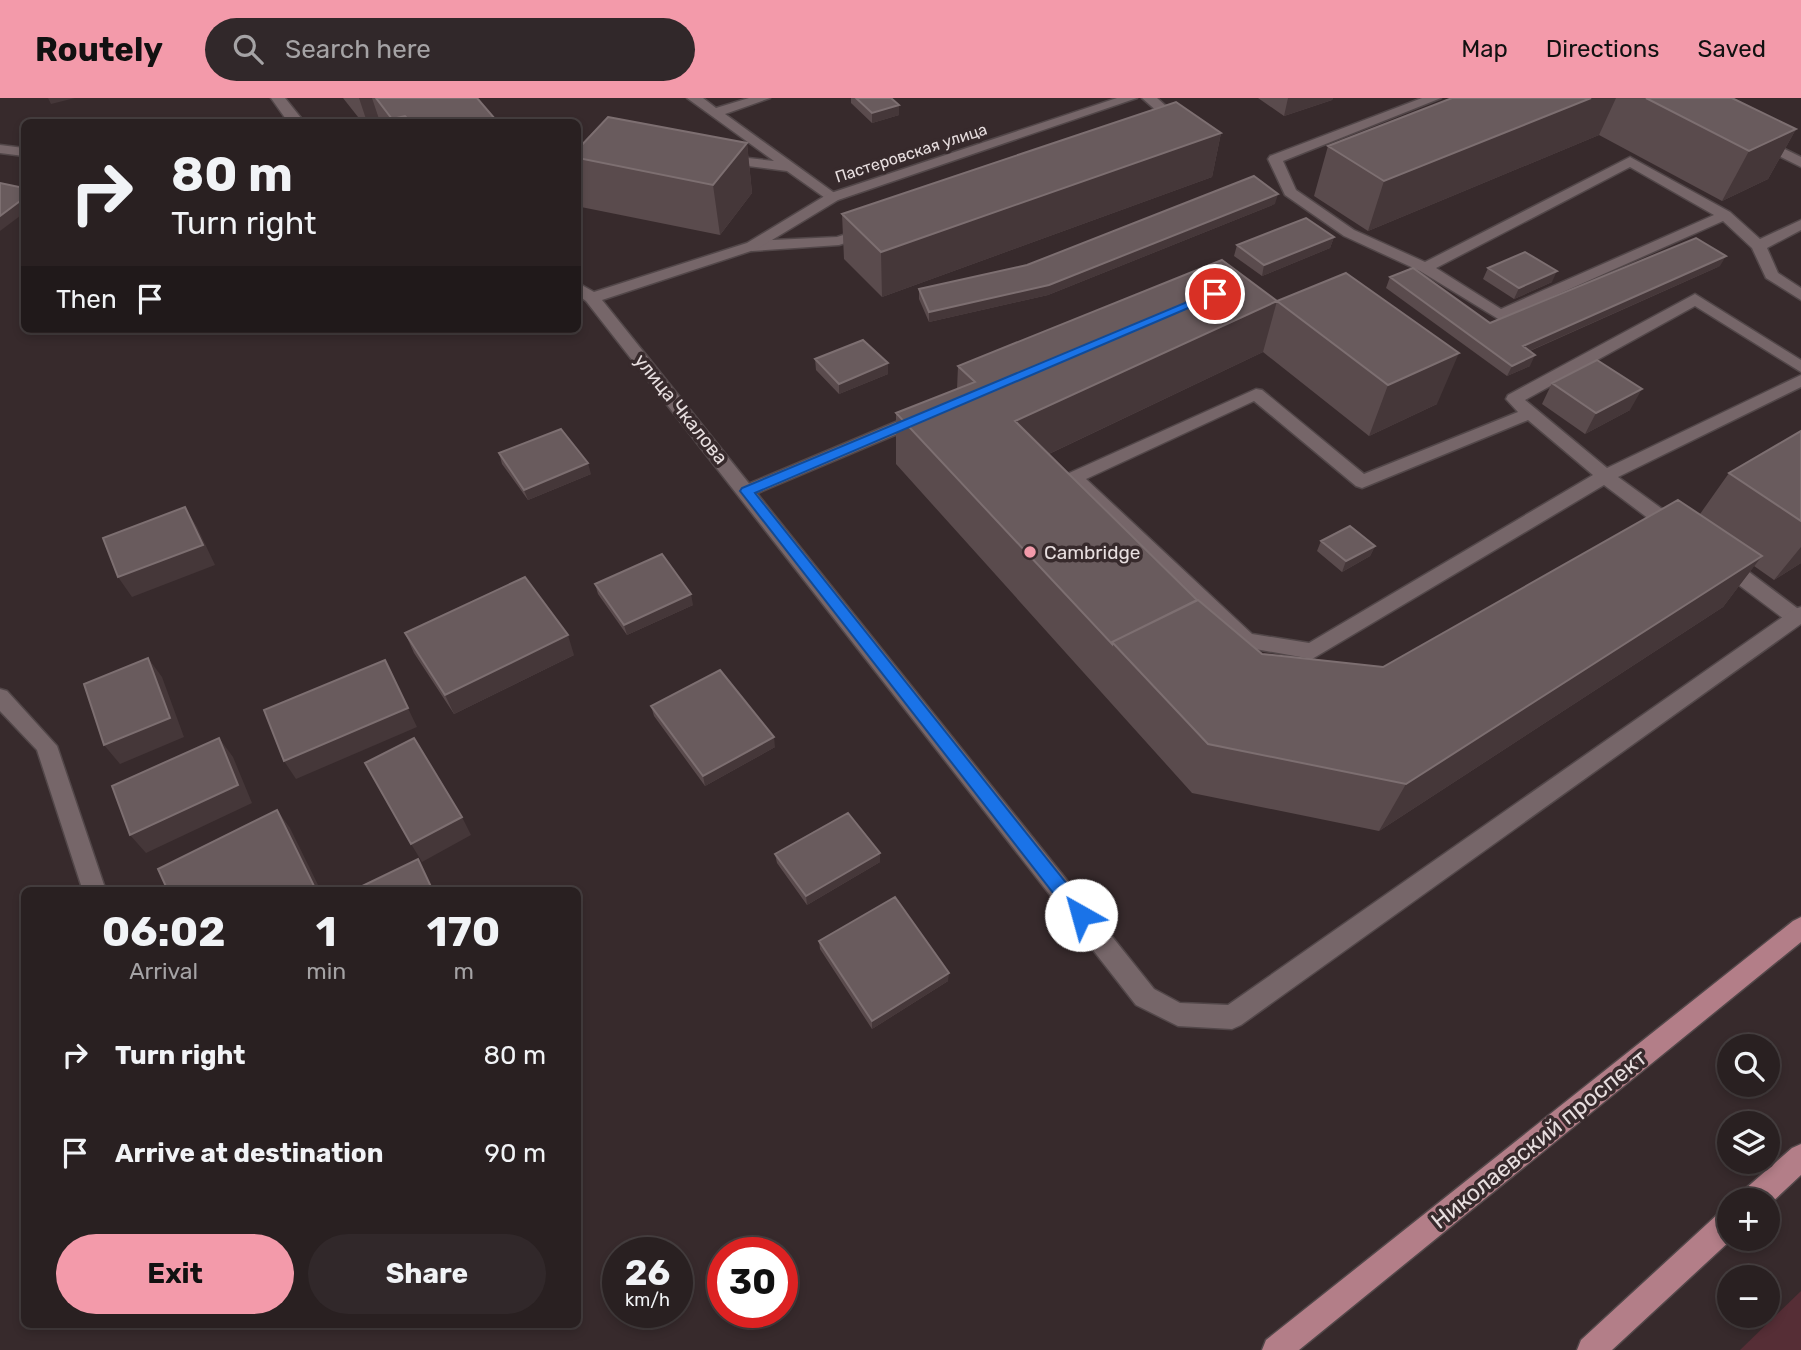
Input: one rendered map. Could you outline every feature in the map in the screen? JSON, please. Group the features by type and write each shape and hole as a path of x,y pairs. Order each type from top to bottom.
{"main road":[{"name":"Николаевский проспект","path":"1276,1350 1801,928"},
{"path":"1767,1188 1801,1157"},
{"path":"1591,1350 1717,1234"}],"street":[{"path":"278,98 294,119"},
{"path":"694,98 833,197"},
{"path":"713,113 763,98"},
{"name":"Пастеровская улица","path":"585,293 752,246 833,197 1130,98"},
{"path":"1149,98 1176,121 1150,131"},
{"path":"1434,98 1275,159 1290,192 1349,233 1425,268 1500,314 1725,215"},
{"path":"1752,137 1801,163"},
{"path":"0,149 21,152"},
{"path":"705,158 788,167"},
{"path":"1425,268 1630,162 1725,215 1759,246 1771,275 1801,295"},
{"path":"1759,246 1801,225"},
{"path":"752,246 839,241 878,227"},
{"name":"улица Чкалова","path":"585,293 747,491 1145,997 1178,1014 1232,1017 1798,615"},
{"path":"1798,615 1605,476 1514,399 1695,299 1801,367"},
{"path":"1530,412 1362,482 1256,394 1073,478 1246,641 1312,651 1605,476 1801,380"},
{"path":"747,491 936,411"},
{"path":"0,697 46,746 94,887"}],"shaded area":[{"path":"1801,1291 1801,1350 1740,1350 1763,1328 1780,1328 1780,1311"}],"building":[{"path":"376,98 477,98 495,119 408,119 405,116 392,119"},
{"path":"856,98 891,98 899,105 872,113"},
{"path":"1452,98 1591,98 1384,181 1328,146"},
{"path":"1646,98 1732,98 1796,129 1749,151"},
{"path":"1176,102 1221,133 881,252 842,214"},
{"path":"608,117 747,143 713,185 581,159 581,146"},
{"path":"1254,176 1278,194 1049,285 929,312 919,289 1027,265"},
{"path":"0,183 21,187 21,200 0,216"},
{"path":"1306,218 1334,237 1264,265 1237,245"},
{"path":"1696,238 1726,256 1523,346 1535,355 1512,366 1390,277 1413,268 1490,323"},
{"path":"1525,252 1557,271 1519,288 1488,268"},
{"path":"1222,260 1277,301 1015,421 1197,600 1112,644 896,413 975,382 958,366"},
{"path":"1346,273 1459,353 1388,385 1277,301"},
{"path":"863,340 888,363 839,384 815,359"},
{"path":"1597,360 1642,389 1596,413 1552,383"},
{"path":"561,429 588,463 524,490 499,453"},
{"path":"1801,431 1801,521 1729,473"},
{"path":"1678,500 1762,556 1406,784 1208,744 1112,642 1198,600 1262,654 1383,667"},
{"path":"185,507 203,545 118,577 103,538"},
{"path":"1350,526 1375,546 1346,561 1321,541"},
{"path":"662,554 691,594 624,625 595,584"},
{"path":"525,577 568,635 445,695 405,633"},
{"path":"148,658 170,718 104,745 84,684"},
{"path":"385,660 408,708 284,761 264,710"},
{"path":"720,670 774,737 703,776 651,706"},
{"path":"219,738 238,785 130,835 112,786"},
{"path":"414,738 462,817 411,844 365,763"},
{"path":"277,810 314,886 166,887 158,869"},
{"path":"848,813 880,853 806,896 775,854"},
{"path":"418,859 431,887 360,887"},
{"path":"895,897 949,973 872,1021 819,941"}],"place":[{"name":"Cambridge","path":"1030,552"}],"route":[{"path":"1081,915 747,491 1215,294"}]}
